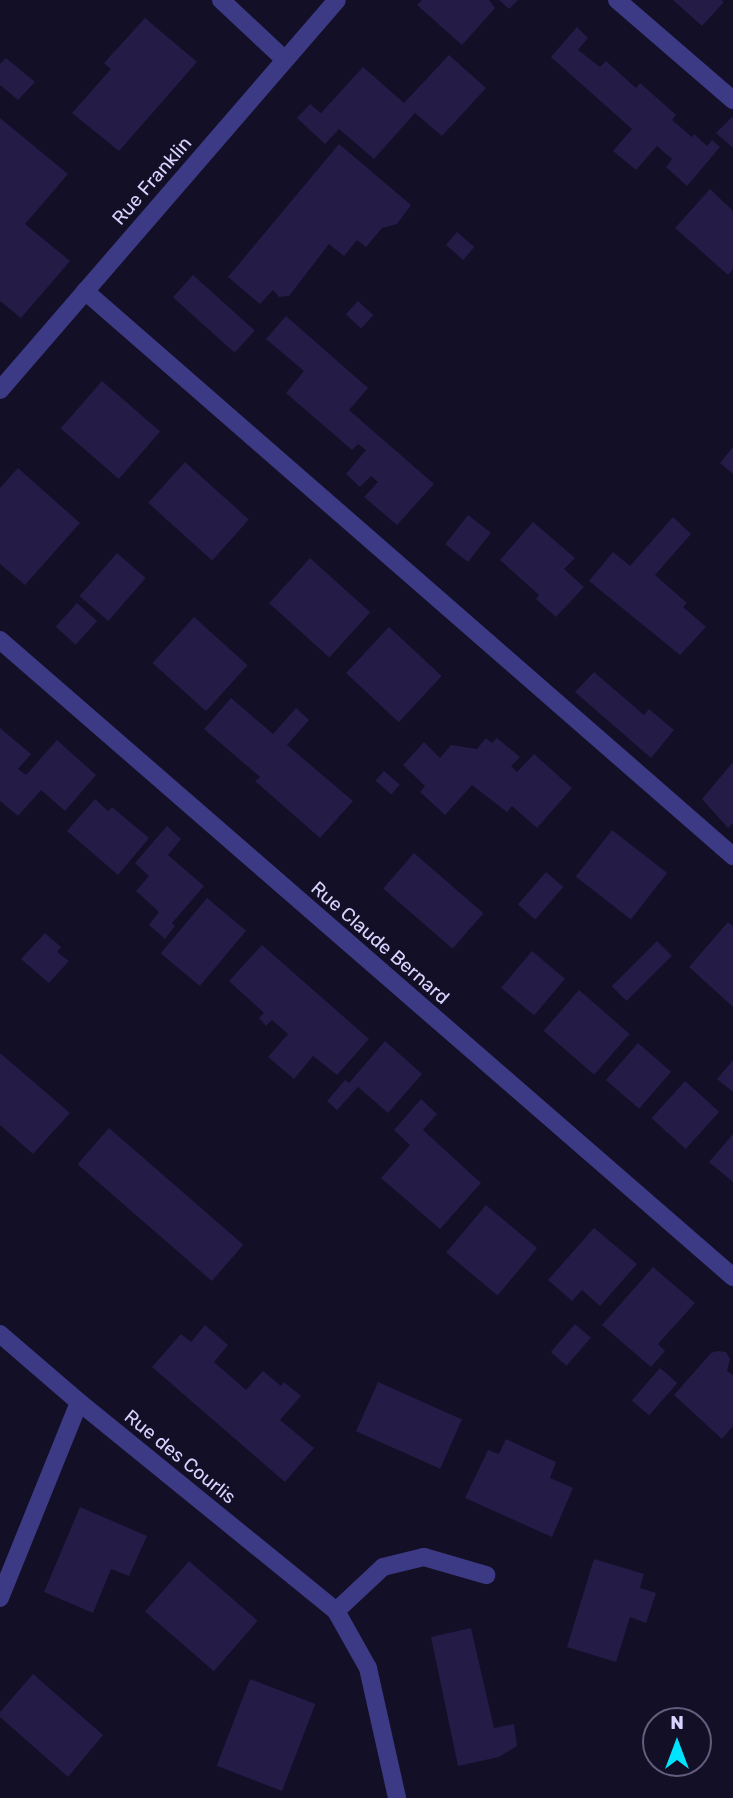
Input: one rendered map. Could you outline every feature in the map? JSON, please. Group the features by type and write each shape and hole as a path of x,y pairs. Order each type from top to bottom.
{"street":[{"path":"222,0 284,59"},
{"name":"Rue Franklin","path":"0,390 337,0"},
{"path":"617,0 733,100"},
{"path":"85,291 733,856"},
{"name":"Rue Claude Bernard","path":"0,640 733,1277"},
{"name":"Rue des Courlis","path":"0,1334 79,1402 336,1611 368,1668 397,1798"},
{"path":"0,1598 79,1402"},
{"path":"336,1611 383,1567 424,1557 486,1575"}],"building":[{"path":"422,0 489,0 495,8 462,45 417,5"},
{"path":"499,0 518,0 509,9"},
{"path":"673,0 721,0 724,2 702,26"},
{"path":"145,18 197,62 119,151 72,113 111,69 104,63"},
{"path":"577,27 588,38 578,50 600,67 606,61 636,88 640,83 676,115 672,120 692,137 694,134 707,146 712,140 720,147 687,186 666,167 672,159 657,146 636,170 613,151 632,129 551,57"},
{"path":"449,55 486,88 442,136 415,113 374,159 339,129 325,144 297,118 310,104 321,113 363,67 404,103"},
{"path":"6,58 35,82 18,100 0,85 0,64"},
{"path":"0,118 68,174 25,224 70,261 21,318 0,301"},
{"path":"733,118 733,148 716,133"},
{"path":"339,144 411,205 397,224 382,228 366,247 357,240 344,256 329,244 289,296 279,297 273,290 260,304 228,277"},
{"path":"710,189 733,211 733,269 728,275 675,228"},
{"path":"457,232 474,247 463,260 446,245"},
{"path":"193,275 255,331 235,353 173,297"},
{"path":"358,301 373,315 361,328 346,314"},
{"path":"286,316 368,388 349,410 434,484 397,525 364,497 378,482 371,476 360,487 346,474 366,450 358,444 352,450 286,393 304,371 266,339"},
{"path":"102,381 160,432 119,479 61,429"},
{"path":"733,447 733,474 720,463"},
{"path":"185,462 249,520 212,560 148,503"},
{"path":"18,468 80,523 25,585 0,564 0,488"},
{"path":"468,515 491,533 468,562 445,544"},
{"path":"673,517 691,534 655,575 687,603 683,607 706,627 680,655 589,581 613,552 630,566"},
{"path":"533,522 575,558 564,569 584,587 556,617 536,599 539,595 500,560"},
{"path":"117,553 146,578 108,621 80,596"},
{"path":"310,558 370,612 329,658 269,603"},
{"path":"77,603 97,621 76,645 56,627"},
{"path":"194,617 248,665 206,711 153,663"},
{"path":"389,627 442,676 399,722 346,673"},
{"path":"594,672 644,715 649,709 674,730 651,758 575,692"},
{"path":"231,698 273,734 296,708 309,720 287,745 353,801 320,838 255,781 260,777 204,729"},
{"path":"0,728 31,754 18,769 26,775 57,740 96,775 65,811 41,790 18,816 0,801"},
{"path":"486,738 492,743 497,738 520,757 511,766 517,772 534,754 572,788 537,828 512,806 507,812 472,785 445,815 420,792 425,786 403,765 424,742 440,758 451,745 477,749"},
{"path":"733,762 733,823 728,828 702,799"},
{"path":"384,771 400,785 391,795 375,781"},
{"path":"95,799 108,811 112,807 149,838 118,875 67,831"},
{"path":"167,826 181,839 168,855 204,886 172,923 175,926 165,939 149,925 159,912 136,891 149,876 135,863"},
{"path":"612,830 667,873 631,920 576,876"},
{"path":"414,853 483,913 453,949 383,888"},
{"path":"546,872 563,887 535,920 518,904"},
{"path":"207,898 246,931 200,986 161,953"},
{"path":"728,922 733,926 733,1007 689,967"},
{"path":"45,933 61,947 57,952 69,961 49,983 21,959"},
{"path":"657,941 672,956 627,1001 612,986"},
{"path":"262,945 369,1039 337,1075 313,1056 294,1079 268,1057 288,1034 272,1020 266,1026 259,1018 264,1013 229,981"},
{"path":"532,951 565,979 534,1015 501,988"},
{"path":"579,990 630,1034 594,1075 544,1031"},
{"path":"385,1041 422,1074 388,1113 358,1087 337,1110 327,1101 345,1080 349,1083"},
{"path":"638,1043 671,1072 639,1109 606,1080"},
{"path":"0,1053 70,1113 33,1154 0,1125"},
{"path":"733,1060 733,1092 717,1079"},
{"path":"685,1081 719,1112 686,1149 652,1118"},
{"path":"421,1099 437,1114 423,1130 481,1183 440,1229 381,1178 410,1145 394,1130"},
{"path":"109,1128 243,1245 212,1281 78,1164"},
{"path":"733,1134 733,1182 709,1162"},
{"path":"486,1205 537,1248 497,1296 446,1252"},
{"path":"594,1228 637,1264 600,1306 582,1290 572,1301 548,1280"},
{"path":"653,1267 695,1303 658,1344 665,1351 651,1367 602,1325"},
{"path":"575,1324 591,1338 567,1366 551,1352"},
{"path":"205,1325 228,1345 214,1362 246,1390 263,1371 281,1386 284,1382 301,1396 280,1420 314,1448 285,1482 152,1367 181,1334 191,1342"},
{"path":"726,1352 730,1359 727,1371 733,1375 733,1426 722,1439 674,1395 711,1353"},
{"path":"660,1368 677,1383 649,1416 632,1400"},
{"path":"378,1382 462,1419 440,1469 356,1431"},
{"path":"506,1439 556,1462 550,1478 573,1488 552,1537 465,1498 488,1450 499,1454"},
{"path":"80,1507 147,1536 129,1576 111,1569 93,1613 44,1592"},
{"path":"594,1559 644,1574 640,1588 656,1593 646,1623 630,1617 616,1662 567,1647"},
{"path":"189,1561 258,1621 214,1671 145,1612"},
{"path":"471,1628 494,1728 514,1724 517,1746 499,1757 458,1766 431,1637"},
{"path":"33,1674 103,1735 68,1777 0,1717 0,1712"},
{"path":"250,1679 315,1704 282,1791 217,1766"}]}
